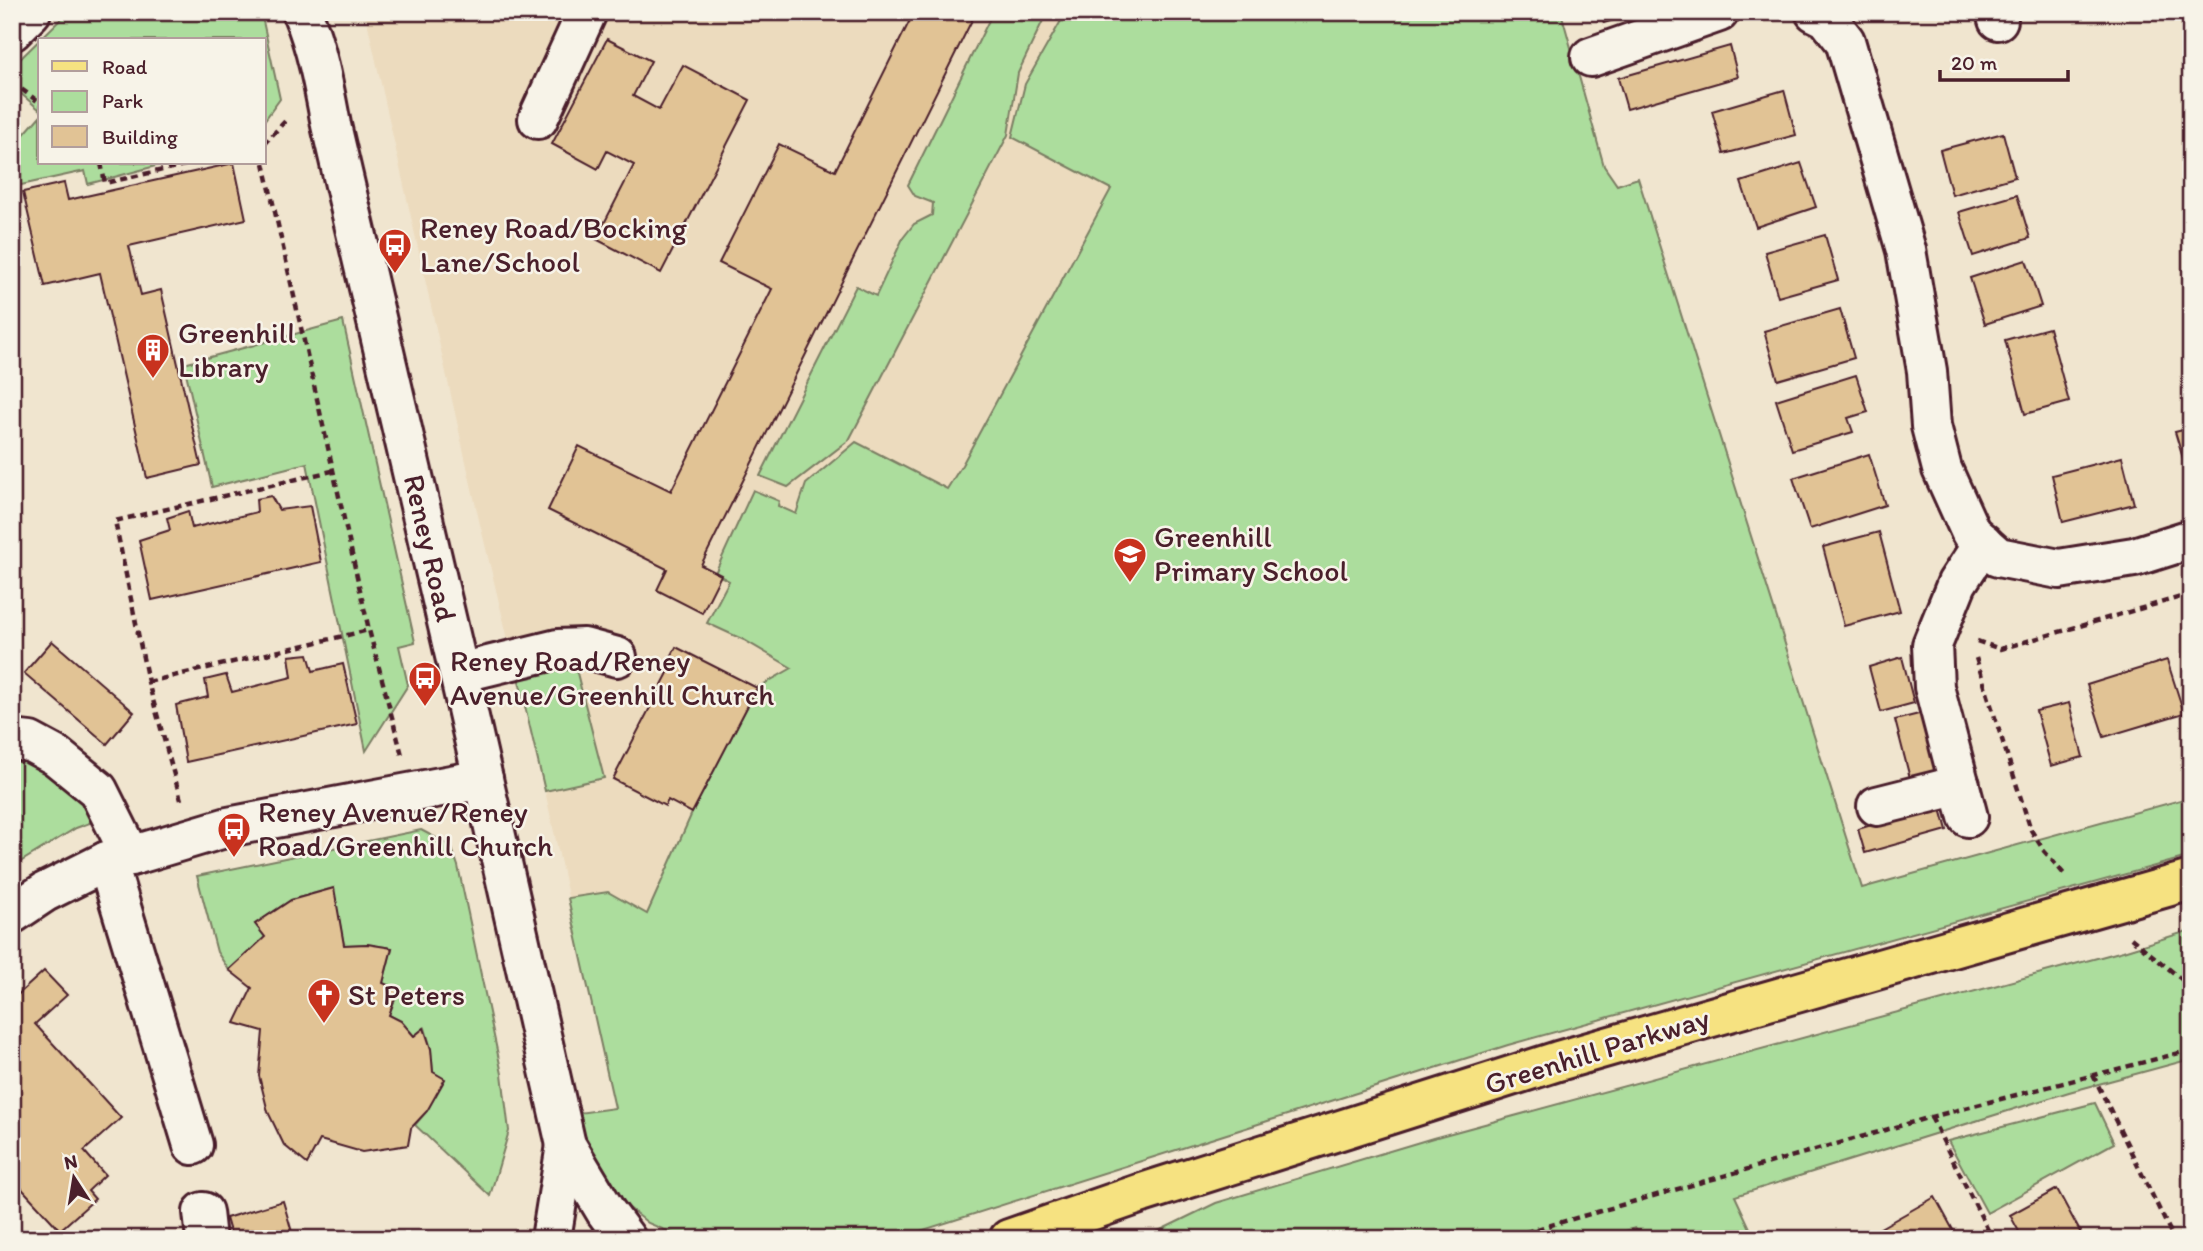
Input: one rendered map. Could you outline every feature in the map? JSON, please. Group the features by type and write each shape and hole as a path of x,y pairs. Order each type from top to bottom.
{"main road":[{"name":"Greenhill Parkway","path":"1009,1239 1156,1189 1558,1061 2191,880"}],"street":[{"path":"12,31 31,12"},
{"path":"538,119 587,12"},
{"path":"1591,57 1719,12"},
{"path":"1815,12 1827,18 1845,41 1906,250 1927,371 1931,426 1942,468 1971,533 1998,556 2059,569 2134,557 2191,539"},
{"name":"Reney Road","path":"309,20 566,1145 606,1212 626,1239"},
{"path":"1877,806 1964,801 1934,687 1932,645 1957,583 1983,543"},
{"path":"459,673 558,649 584,648 617,657"},
{"path":"12,740 30,742 56,756 98,790 119,859 193,1145"},
{"path":"12,914 45,892 119,859 228,827 483,779"},
{"name":"Reney Road","path":"551,1239 566,1145"}],"path":[{"path":"12,82 38,102"},
{"path":"101,164 105,183 190,164"},
{"path":"264,164 369,630 412,794"},
{"path":"192,838 148,682 115,521 332,471"},
{"path":"2191,594 2000,649 1970,639 2031,831 2044,851 2094,908 2191,987"},
{"path":"148,682 369,630"},
{"path":"1502,1239 1931,1117 2191,1050"},
{"path":"2092,1075 2174,1239"},
{"path":"1931,1117 1989,1230 1970,1239"}],"shaded area":[{"path":"365,12 1561,12 1604,166 1617,185 1638,178 615,1109 545,791 479,520"}],"green space":[{"path":"68,12 261,12 280,99 266,118 266,38 42,38"},
{"path":"993,12 1047,12 1018,73 1008,135 849,440 788,487 760,476 856,286 876,296 903,238 914,224 932,215 933,203 915,196 908,185"},
{"name":"Greenhill Primary School","path":"1066,12 1561,12 1604,166 1617,185 1638,178 1862,888 2191,797 2191,856 1508,1045 895,1239 686,1239 648,1223 613,1195 571,1114 615,1108 568,898 608,892 647,914 692,813 757,688 792,668 744,640 707,623 729,581 715,573 753,490 779,501 778,506 796,514 806,484 856,442 947,489 962,465 1111,189 1012,137 1025,84"},
{"path":"38,41 38,108 12,86 12,67"},
{"path":"38,118 38,164 163,164 88,184 85,171 12,187 12,148"},
{"path":"343,321 415,642 399,646 408,685 366,751 307,463 212,487 184,364"},
{"path":"569,664 577,673 604,778 545,791 516,668"},
{"path":"12,730 125,810 76,828 12,867"},
{"path":"421,830 451,846 458,866 502,1074 509,1131 490,1196 415,1125 427,1111 444,1079 433,1072 431,1049 425,1028 414,1036 401,1021 389,1015 398,990 383,983 392,948 367,944 344,945 333,888 291,900 255,924 265,937 229,970 217,952 197,876"},
{"path":"2191,930 2191,1059 2069,1092 1735,1196 1755,1239 1641,1239 1635,1228 1601,1239 1142,1239 1216,1203 1433,1138 2123,951"},
{"path":"2095,1103 2114,1143 1987,1213 1948,1141"}],"building":[{"path":"914,12 976,12 701,565 721,575 702,613 657,590 667,569 548,510 579,446 671,491 772,289 719,263 779,144 835,171"},
{"path":"1600,12 1640,12 1604,23"},
{"path":"607,39 651,61 633,96 659,110 683,65 750,100 661,273 596,239 634,165 607,151 598,169 552,144"},
{"path":"1730,46 1738,77 1627,109 1618,78"},
{"path":"1784,90 1796,135 1724,154 1712,111"},
{"path":"2003,133 2015,177 1952,195 1940,150"},
{"path":"1801,163 1816,207 1756,227 1741,182"},
{"name":"Greenhill Library","path":"234,164 246,219 129,246 141,295 161,290 201,465 147,478 100,273 45,286 23,192 64,183 68,200"},
{"path":"2017,195 2030,238 1973,256 1959,212"},
{"path":"1825,235 1838,280 1778,297 1765,252"},
{"path":"2026,260 2041,306 1985,324 1970,278"},
{"path":"1840,309 1854,358 1778,380 1764,331"},
{"path":"2049,328 2069,402 2025,414 2005,340"},
{"path":"1856,375 1868,412 1848,418 1853,432 1792,450 1776,400"},
{"path":"2191,428 2191,474 2188,475 2175,432"},
{"path":"1869,454 1885,505 1810,529 1793,478"},
{"path":"2122,457 2134,504 2063,522 2052,475"},
{"path":"271,496 279,510 310,506 321,562 152,600 139,540 170,530 167,518 188,511 192,528 257,512 256,499"},
{"path":"1879,532 1900,611 1844,626 1823,547"},
{"path":"52,641 134,712 107,744 24,673"},
{"path":"676,647 757,688 692,813 668,800 665,806 613,779 668,673 664,671"},
{"path":"308,654 313,671 343,664 357,724 186,762 176,705 208,697 205,680 226,675 232,692 292,677 289,656"},
{"path":"1902,657 1914,703 1881,712 1869,667"},
{"path":"2167,660 2184,713 2104,737 2087,685"},
{"path":"2069,703 2083,757 2051,766 2036,711"},
{"path":"1927,712 1943,774 1911,782 1895,720"},
{"path":"1940,805 1947,830 1865,853 1858,829"},
{"name":"St Peters","path":"334,888 344,945 367,944 392,948 383,983 398,990 389,1015 401,1021 414,1036 424,1028 431,1049 433,1072 445,1079 427,1111 411,1128 408,1145 362,1152 320,1140 307,1164 284,1145 268,1112 259,1076 263,1031 235,1023 252,988 229,970 265,937 255,924 291,900"},
{"path":"44,971 67,995 35,1024 121,1118 84,1151 105,1175 88,1191 95,1199 60,1230 12,1178 12,1000"},
{"path":"2057,1189 2084,1239 2023,1239 2010,1215"},
{"path":"1935,1197 1958,1239 1861,1239"},
{"path":"283,1201 294,1239 232,1239 226,1218"}],"place":[{"name":"Reney Road/Bocking Lane/School","path":"395,275"},
{"name":"Greenhill Library","path":"153,380"},
{"name":"Greenhill Primary School","path":"1130,584"},
{"name":"Reney Road/Reney Avenue/Greenhill Church","path":"425,708"},
{"name":"Reney Avenue/Reney Road/Greenhill Church","path":"234,859"},
{"name":"St Peters","path":"324,1025"}]}
